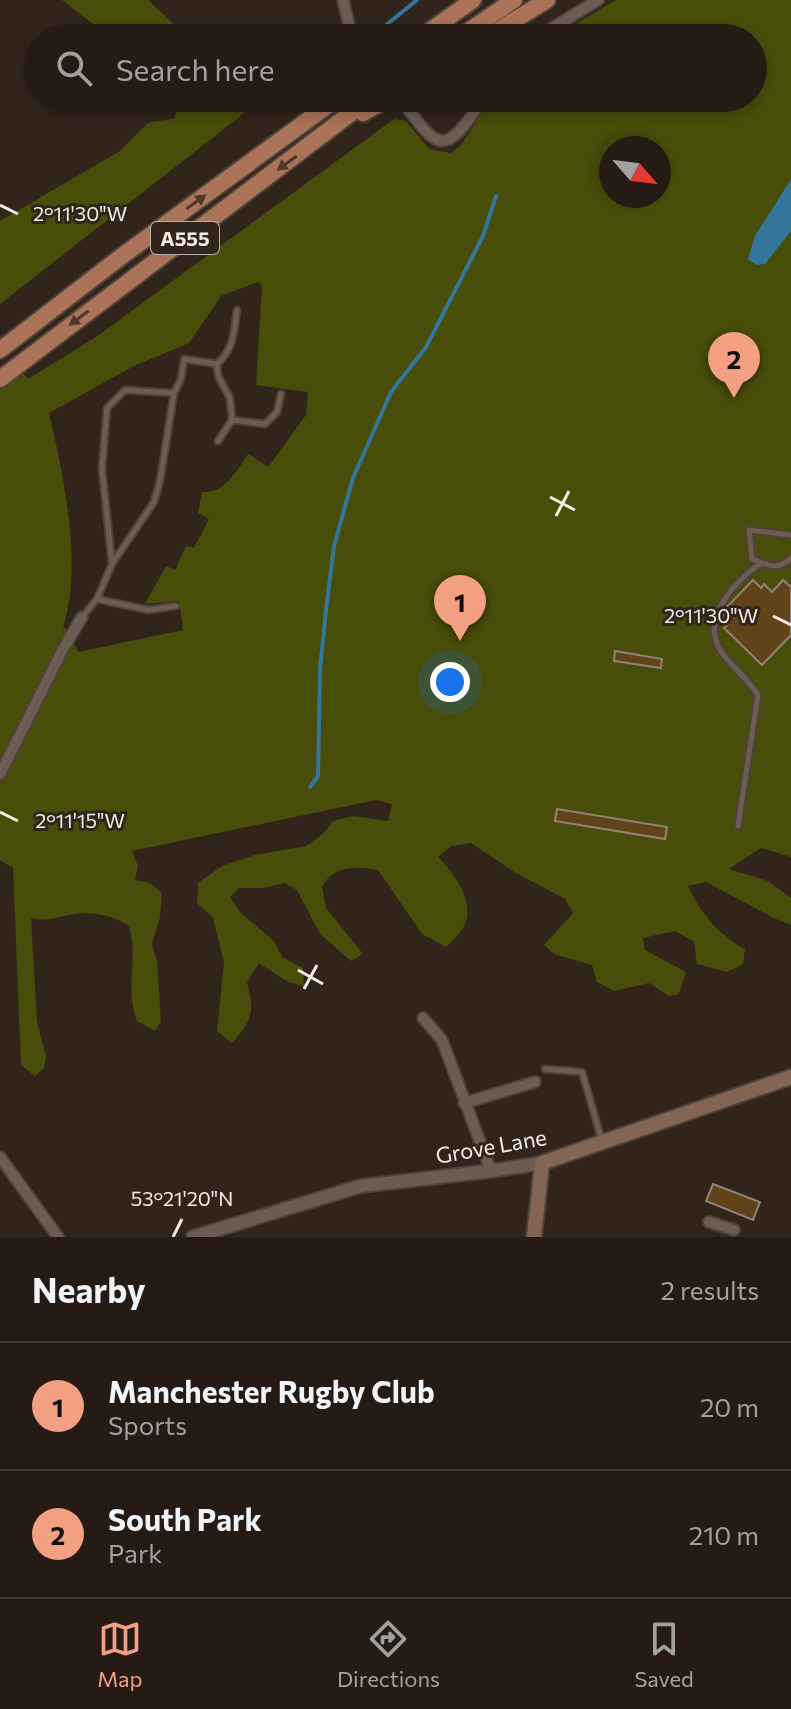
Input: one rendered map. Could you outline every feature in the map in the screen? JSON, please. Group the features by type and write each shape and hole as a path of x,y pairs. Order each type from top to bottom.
{"highway":[{"path":"439,24 472,0"},
{"path":"479,24 514,0"},
{"path":"508,24 547,0"},
{"name":"A555","path":"0,350 319,112"},
{"name":"A555","path":"0,379 354,112"},
{"path":"324,136 366,112"}],"main road":[{"name":"Grove Lane","path":"542,1163 791,1077"},
{"path":"534,1237 542,1163"}],"street":[{"path":"343,0 350,24"},
{"path":"559,24 598,0"},
{"path":"410,112 423,129 437,140 454,138 475,112"},
{"path":"0,774 82,617"},
{"path":"423,1018 442,1040 491,1171"},
{"path":"464,1103 535,1082"},
{"path":"0,1157 58,1237"},
{"name":"Grove Lane","path":"193,1237 361,1186 542,1163"},
{"path":"709,1222 718,1231 734,1230"}],"lane":[{"path":"218,441 232,420 230,398 218,376 217,364 230,349 237,310"},
{"path":"82,617 97,599 112,564 154,502 174,393 181,379 184,359 217,364"},
{"path":"112,564 102,469 107,408 125,390 174,393"},
{"path":"232,420 265,424 277,412 281,394"},
{"path":"791,535 749,530 752,559 769,567 786,563 791,558"},
{"path":"738,826 758,695 725,656 716,642 714,627 717,610 729,591 761,563"},
{"path":"97,599 148,610 176,606"},
{"path":"545,1069 582,1072 602,1142"}],"green space":[{"path":"62,0 148,0 174,24 93,24"},
{"path":"616,0 791,0 791,857 761,848 729,869 768,881 791,898 791,925 706,882 688,886 711,922 745,949 743,964 727,972 697,964 694,942 675,931 643,938 645,950 686,972 679,994 669,996 649,983 614,991 597,982 592,965 554,954 544,945 573,913 565,899 516,873 471,843 451,846 438,857 455,878 467,904 465,925 446,947 422,934 378,870 361,868 339,871 322,886 326,908 363,954 351,961 320,934 297,890 285,883 262,888 239,888 230,897 240,912 274,941 282,957 303,968 304,986 288,982 259,963 247,983 251,1002 248,1022 232,1043 217,1031 224,962 213,918 197,903 198,883 222,866 255,855 306,846 322,835 333,821 354,816 388,821 392,804 376,800 132,851 138,866 135,880 150,883 162,893 160,917 152,944 157,961 161,1022 155,1031 137,1021 133,1008 133,951 129,926 107,916 92,914 45,920 31,918 37,1021 46,1057 44,1068 35,1076 21,1065 13,868 0,860 0,390 22,372 28,379 96,337 394,119 406,121 429,149 451,153 461,145 483,112 767,112 767,24 576,24","holes":["258,282 262,286 256,385 308,392 306,415 268,467 248,454 224,485 202,492 198,513 209,519 194,548 186,546 175,570 166,566 145,604 179,601 183,630 78,652 66,628 63,628 69,603 71,549 65,493 49,413 134,366 189,343 221,296"]},
{"path":"176,112 245,112 0,304 0,221 120,151 148,123 175,118"}],"water":[{"path":"791,179 791,231 765,264 756,265 748,259 755,236"}],"building":[{"path":"753,580 761,588 764,584 772,592 783,580 791,587 791,635 762,665 724,628 728,624 722,618 726,608"},
{"path":"615,651 662,659 661,668 614,661"},
{"path":"557,809 667,827 665,839 555,821"},
{"path":"713,1184 760,1202 753,1220 706,1201"}],"waterway":[{"path":"387,24 417,0"},
{"path":"310,787 318,776 320,669 334,546 353,478 391,392 426,347 483,236 496,196"}],"place":[{"name":"South Park","path":"734,398"},
{"name":"Manchester Rugby Club","path":"460,641"}]}
